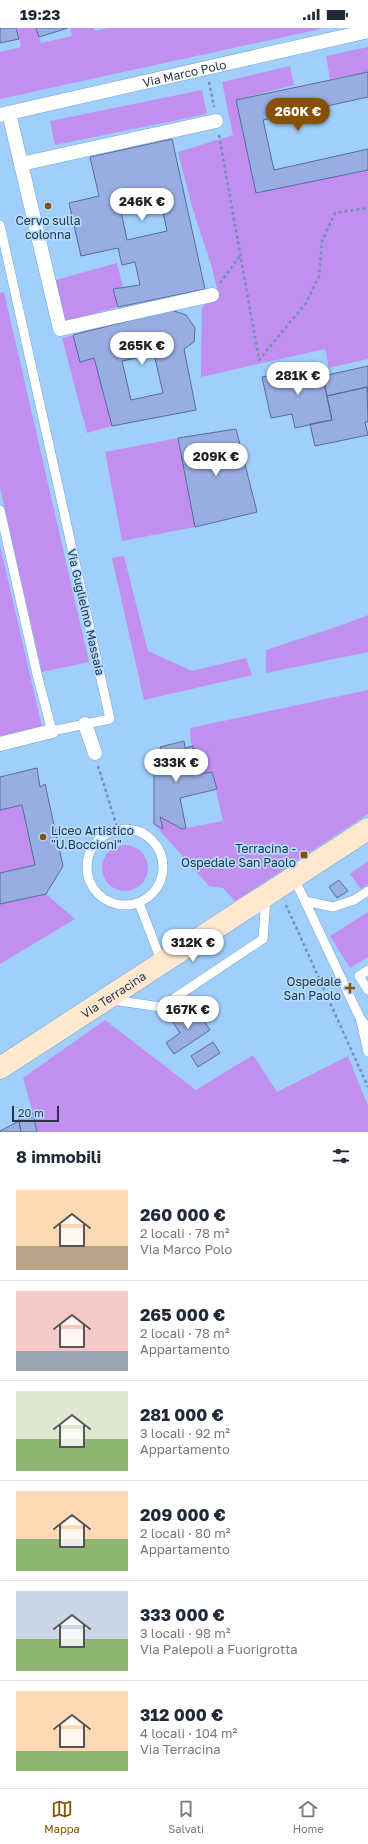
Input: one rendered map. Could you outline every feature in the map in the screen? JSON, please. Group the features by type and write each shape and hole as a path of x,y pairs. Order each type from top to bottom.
{"main road":[{"name":"Via Terracina","path":"0,1068 368,829"}],"street":[{"name":"Via Marco Polo","path":"5,114 368,31"},
{"path":"5,114 21,164 60,329 212,294"},
{"path":"21,164 216,121"},
{"path":"85,724 95,754"},
{"path":"0,744 52,732"}],"lane":[{"name":"Via Guglielmo Massaia","path":"0,225 110,719 52,732"},
{"path":"0,510 37,674 52,732"},
{"path":"118,830 131,830 143,834 153,841 160,851 163,863 163,876 158,888 150,897 139,903 126,905 114,903 103,898 94,889 89,878 87,865 90,853 97,842 106,835 118,830"},
{"path":"107,999 161,1007 263,939 279,887 305,901 333,907 354,900 368,891"},
{"path":"305,901 360,1018 368,1029"},
{"path":"139,903 162,963"},
{"path":"368,970 359,976 368,990"},
{"path":"360,1018 368,1052"}],"path":[{"path":"207,68 259,360 306,303 319,276 322,241 335,214 368,208"},
{"path":"212,294 240,256"},
{"path":"95,754 118,830"},
{"path":"279,887 368,1087"}],"shaded area":[{"path":"17,28 36,28 41,43 72,36 70,28 94,28 95,31 109,28 325,28 0,99 0,52 21,47"},
{"path":"368,47 368,72 330,79 326,56"},
{"path":"290,66 294,85 236,100 256,193 368,170 368,359 329,368 325,349 201,377 202,308 217,288 211,264 193,210 178,152 233,135 222,82"},
{"path":"202,90 207,114 55,145 50,121"},
{"path":"117,263 123,287 113,289 118,307 63,322 52,281"},
{"path":"4,292 89,662 42,672 0,488 0,293"},
{"path":"73,335 81,362 94,358 112,426 87,433 62,338"},
{"path":"178,438 195,527 122,541 105,452"},
{"path":"0,545 42,727 0,736"},
{"path":"124,556 148,651 192,671 246,658 252,675 144,700 112,558"},
{"path":"368,615 368,652 266,673 266,650"},
{"path":"368,690 368,814 235,901 223,888 209,886 154,824 160,817 186,828 223,821 212,772 190,775 187,760 195,757 191,743 190,728"},
{"path":"22,805 35,865 0,873 0,810"},
{"path":"125,845 138,849 144,855 148,868 144,881 138,887 125,891 112,887 106,881 102,868 106,855 112,849"},
{"path":"368,861 368,884 361,889 350,874"},
{"path":"46,894 75,919 0,964 0,904"},
{"path":"368,912 368,957 350,968 330,936"},
{"path":"105,1020 196,1090 253,1055 277,1092 348,1056 368,1106 368,1132 37,1132 23,1078"}],"building":[{"path":"0,28 16,28 19,39 0,43"},
{"path":"36,28 68,28 39,37"},
{"path":"368,72 368,97 263,120 274,170 368,149 368,170 256,193 236,100"},
{"path":"172,139 205,289 118,307 113,289 140,285 135,262 122,265 118,248 81,256 69,203 99,196 90,157","holes":["159,193 167,231 127,240 119,202"]},
{"path":"171,310 186,315 195,328 194,342 184,349 196,410 112,426 94,358 80,362 73,335","holes":["154,354 163,393 131,400 122,361"]},
{"path":"320,365 332,420 295,428 292,414 271,418 262,377"},
{"path":"368,366 368,393 367,387 327,396 323,376"},
{"path":"367,387 368,422 365,422 368,435 315,446 310,424 332,420 327,396"},
{"path":"236,429 257,512 195,527 178,438"},
{"path":"184,741 185,748 193,746 195,758 187,760 190,775 212,772 217,789 180,798 186,828 182,829 160,817 163,829 154,824 154,756 162,756 160,747"},
{"name":"Liceo Artistico \"U.Boccioni\"","path":"37,768 40,787 45,784 63,866 46,894 0,904 0,873 35,865 22,805 0,810 0,777"},
{"path":"339,880 348,891 337,898 329,887"},
{"path":"194,1006 210,1030 174,1054 166,1043 180,1033 172,1021"},
{"path":"213,1042 220,1053 198,1067 191,1056"},
{"path":"33,1113 37,1132 21,1132 18,1115"},
{"path":"19,1121 21,1132 0,1132 0,1131"}],"place":[{"name":"Cervo sulla colonna","path":"48,206"},
{"name":"Liceo Artistico \"U.Boccioni\"","path":"43,837"},
{"name":"Terracina - Ospedale San Paolo","path":"304,855"},
{"name":"Ospedale San Paolo","path":"350,988"}]}
